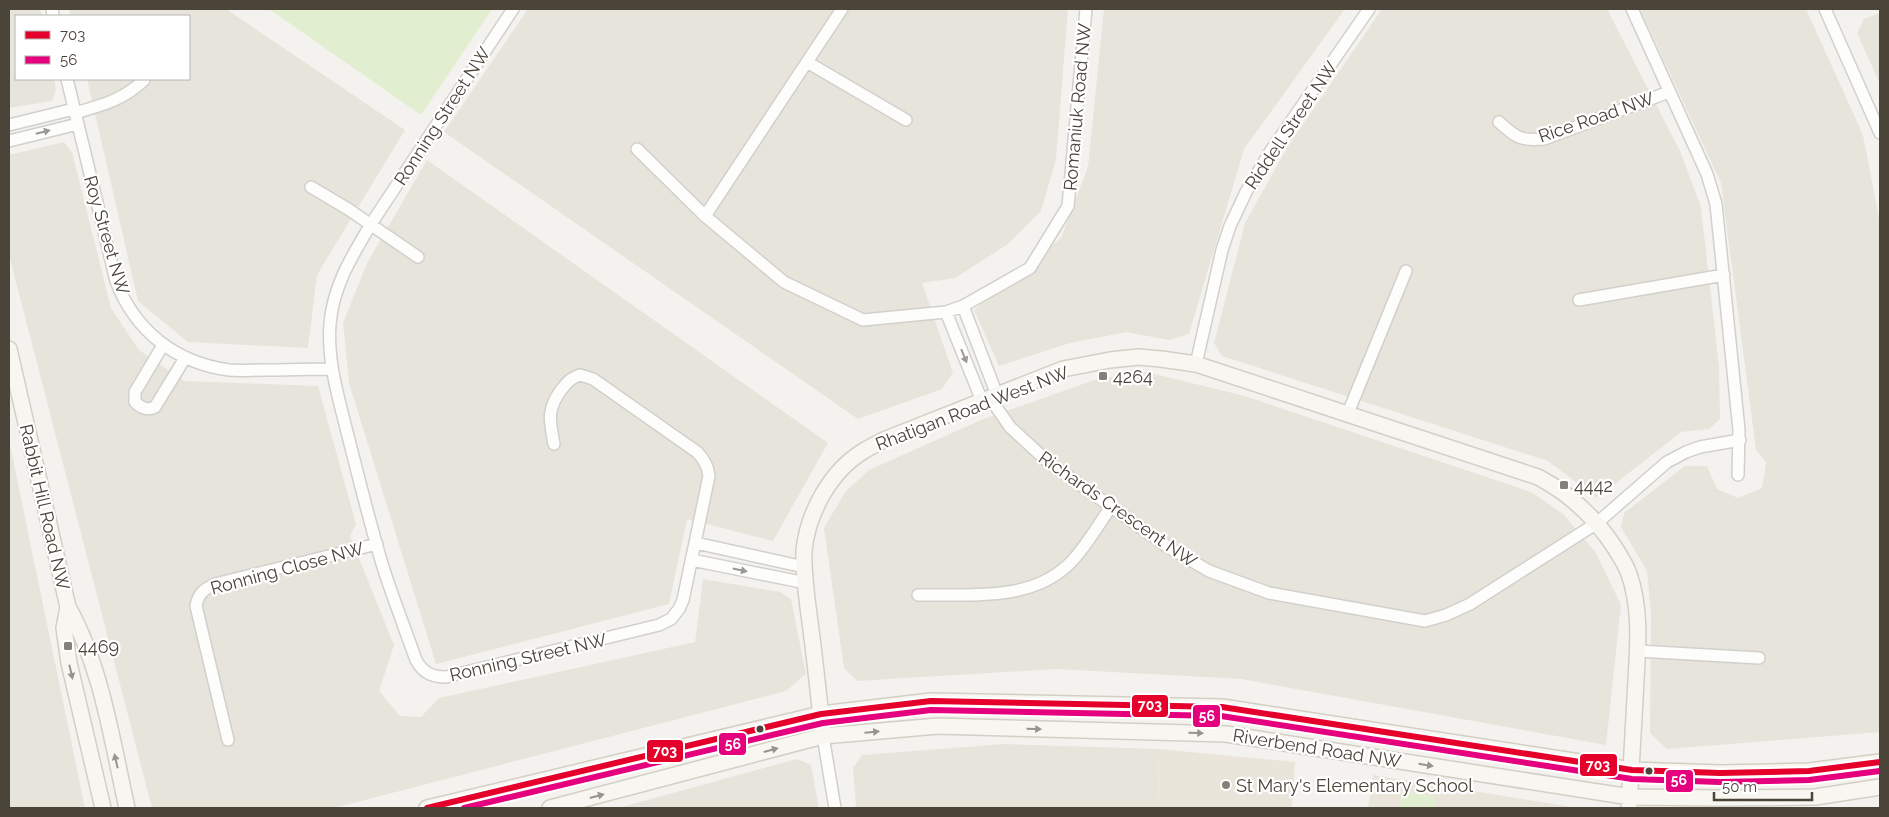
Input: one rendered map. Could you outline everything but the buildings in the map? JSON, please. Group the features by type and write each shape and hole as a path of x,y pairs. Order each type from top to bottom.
{"main road":[{"name":"Rabbit Hill Road NW","path":"9,349 68,607 88,649 102,698 127,808"},
{"name":"Rhatigan Road West NW","path":"823,736 804,567 811,518 828,486 848,463 862,452 886,439 1063,369 1138,357 1196,364 1538,476 1570,496 1597,523 1611,542 1629,572 1635,594 1638,651 1629,802"},
{"name":"Rabbit Hill Road NW","path":"68,607 64,628 69,663 103,808"},
{"name":"Riverbend Road NW","path":"427,808 821,714 931,702 1222,707 1632,770 1720,773 1809,771 1880,762"},
{"name":"Riverbend Road NW","path":"550,808 823,736 938,726 1226,734 1629,802 1815,797 1880,787"}],"street":[{"name":"Ronning Street NW","path":"513,9 371,224 344,270 336,290 330,324 329,342 332,369 377,544 416,660 424,672 446,678 664,623 671,619 679,609 696,543 709,476 706,462 697,452 593,379 580,375 574,376 569,380 550,410 554,444"},
{"path":"705,216 842,9"},
{"name":"Romaniuk Road NW","path":"638,149 705,216 784,282 863,320 946,312 963,306 1030,268 1068,206 1086,9"},
{"name":"Riddell Street NW","path":"1196,364 1222,250 1230,226 1246,192 1270,152 1370,9"},
{"name":"Rice Road NW","path":"1632,9 1712,189 1719,219 1740,440 1738,475"},
{"path":"1826,9 1880,133"},
{"path":"807,62 906,120"},
{"name":"Roy Street NW","path":"67,80 116,281 121,295 139,322 163,345 185,358 206,365 232,370 332,369"},
{"path":"9,141 117,100 134,90 144,80"},
{"name":"Rice Road NW","path":"1499,122 1518,138 1527,140 1544,139 1669,92"},
{"path":"9,125 76,115"},
{"path":"311,187 371,224 418,257"},
{"path":"1348,413 1406,271"},
{"path":"1579,300 1724,275"},
{"path":"963,306 989,398"},
{"path":"946,312 989,398"},
{"path":"163,345 135,392 136,402 140,406 151,409 155,408 185,358"},
{"name":"Richards Crescent NW","path":"989,398 1010,427 1034,451 1188,560 1230,580 1278,595 1425,621 1457,611 1597,523"},
{"path":"1597,523 1667,462 1686,452 1740,440"},
{"path":"918,595 1001,593 1038,585 1068,565 1111,507"},
{"path":"696,543 804,567"},
{"name":"Ronning Close NW","path":"228,740 196,606 199,595 214,584 377,544"},
{"path":"692,560 806,583"},
{"path":"1638,651 1758,658"},
{"path":"823,736 835,808"}],"shaded area":[{"path":"9,9 40,9 42,15 15,15 15,80 54,80 56,90 52,101 9,108"},
{"path":"69,9 226,9 405,130 317,275 308,348 188,342 138,301 87,80 190,80 190,15 71,15"},
{"path":"528,9 1068,9 1056,159 1041,211 1008,244 955,278 922,283 953,373 942,389 858,419 444,132"},
{"path":"1104,9 1345,9 1244,149 1189,334 1169,340 1126,332 1070,343 999,366 974,310 1061,238 1088,167"},
{"path":"1382,9 1607,9 1680,151 1701,207 1719,367 1720,419 1709,429 1681,432 1597,498 1548,461 1222,356 1214,343 1245,223 1288,146"},
{"path":"1640,9 1806,9 1863,135 1880,223 1880,732 1667,749 1650,733 1651,613 1647,571 1621,527 1624,513 1685,466 1707,466 1717,489 1738,498 1762,488 1766,462 1756,450 1721,183"},
{"path":"1880,13 1880,84 1857,33 1864,19"},
{"path":"64,142 72,152 111,308 139,350 184,381 318,386 356,524 350,536 394,645 379,691 400,716 421,717 439,698 695,642 703,579 780,592 791,599 806,674 786,691 334,808 152,808 9,255 9,155"},
{"path":"427,160 828,443 773,541 687,519 669,604 436,664 349,383 343,323 367,263"},
{"path":"1146,372 1245,396 1531,492 1563,514 1596,553 1621,605 1606,745 1241,679 1057,669 857,681 844,668 824,528 845,492 869,470 981,420 1097,379"},
{"path":"9,440 85,808 9,808"},
{"path":"1004,744 1159,749 1158,808 856,808 853,768 862,755"},
{"name":"St Mary's Elementary School","path":"1159,749 1295,762 1292,807 1299,808 1158,808"},
{"path":"797,759 811,765 819,808 618,808"},
{"name":"St Mary's Elementary School","path":"1373,775 1579,808 1368,808"}],"green space":[{"path":"269,9 492,9 421,115"},
{"path":"1401,791 1435,796 1434,808 1399,808"}],"transit line":[{"name":"703","path":"427,808 821,714 931,701 1222,707 1632,770 1720,773 1809,771 1880,762"},
{"name":"56","path":"464,808 823,723 931,710 1221,716 1632,779 1720,782 1809,780 1880,771"}],"place":[{"name":"4264","path":"1103,376"},
{"name":"4442","path":"1564,485"},
{"name":"4469","path":"68,646"},
{"name":"St Mary's Elementary School","path":"1226,785"}]}
